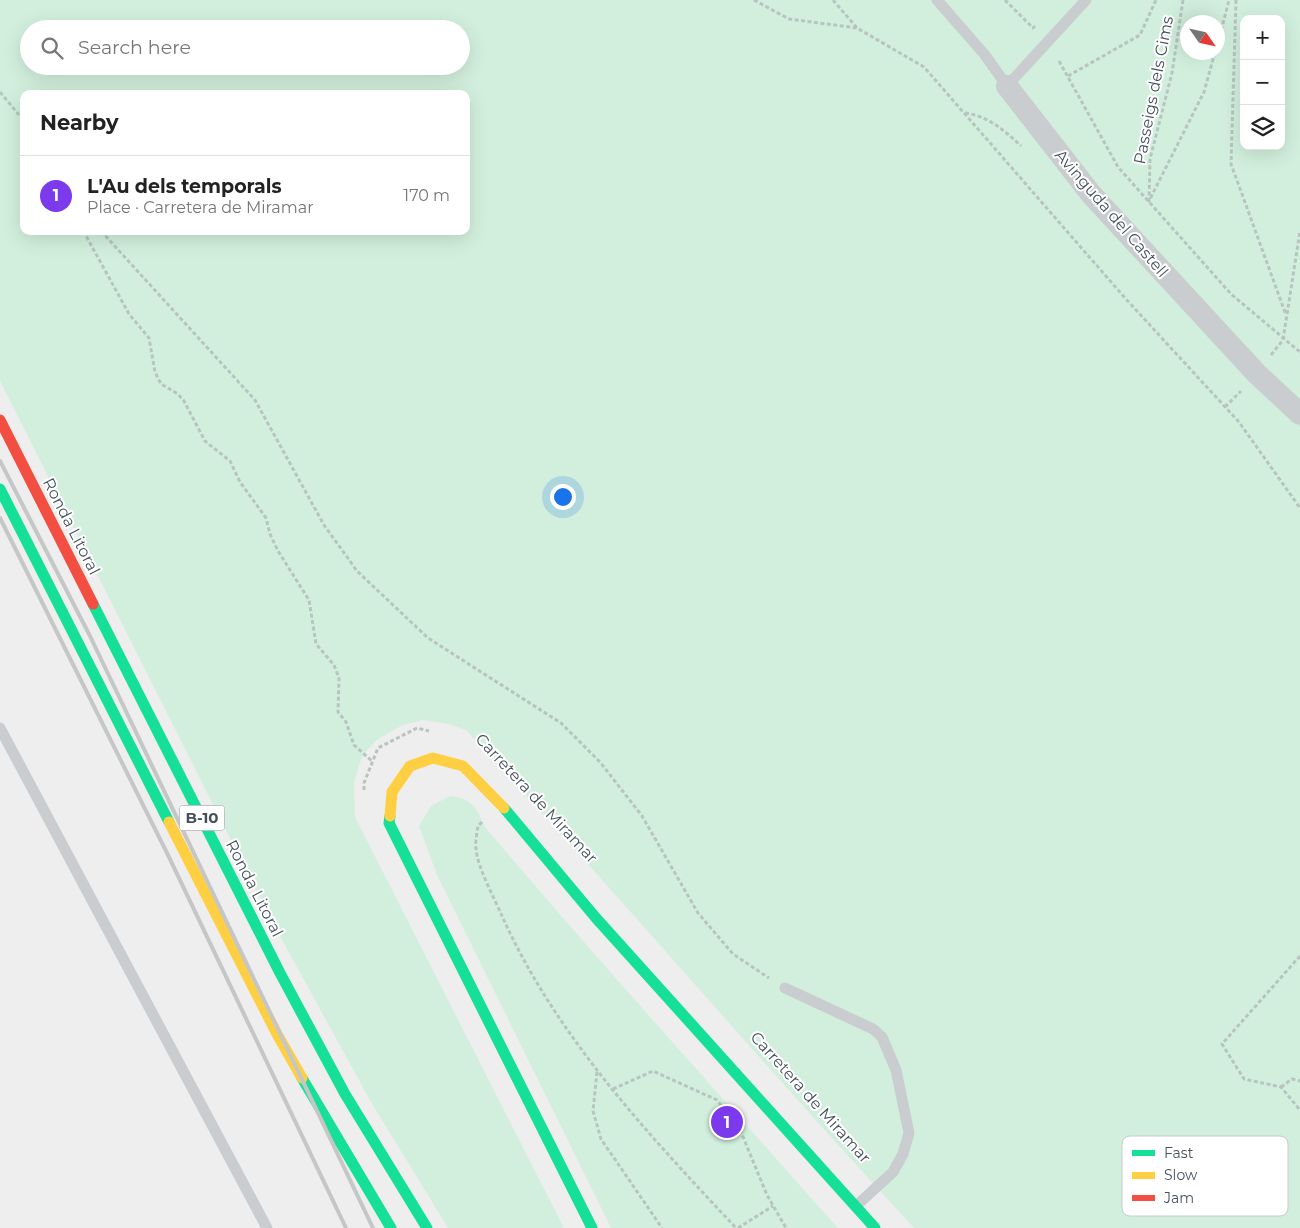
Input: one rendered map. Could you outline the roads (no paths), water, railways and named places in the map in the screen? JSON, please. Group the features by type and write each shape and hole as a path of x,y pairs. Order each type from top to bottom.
{"main road":[{"name":"Ronda Litoral","path":"0,420 280,973 345,1094 427,1228"},
{"name":"B-10","path":"0,489 273,1025 341,1147 391,1228"},
{"name":"Carretera de Miramar","path":"592,1228 389,823 392,792 410,766 433,758 463,766 498,801 596,918 875,1228"}],"street":[{"name":"Avinguda del Castell","path":"1007,86 1091,194 1257,374 1300,414"}],"lane":[{"name":"Avinguda del Castell","path":"938,0 985,55 1007,86"},
{"path":"1007,86 1086,0"},
{"path":"0,728 267,1228"},
{"path":"785,988 872,1029 882,1037 896,1070 909,1133 903,1154 893,1172 856,1206"}],"railway":[{"path":"0,461 90,636 373,1228"},
{"path":"0,518 168,855 346,1228"}],"place":[{"name":"L'Au dels temporals","path":"727,1122"}]}
